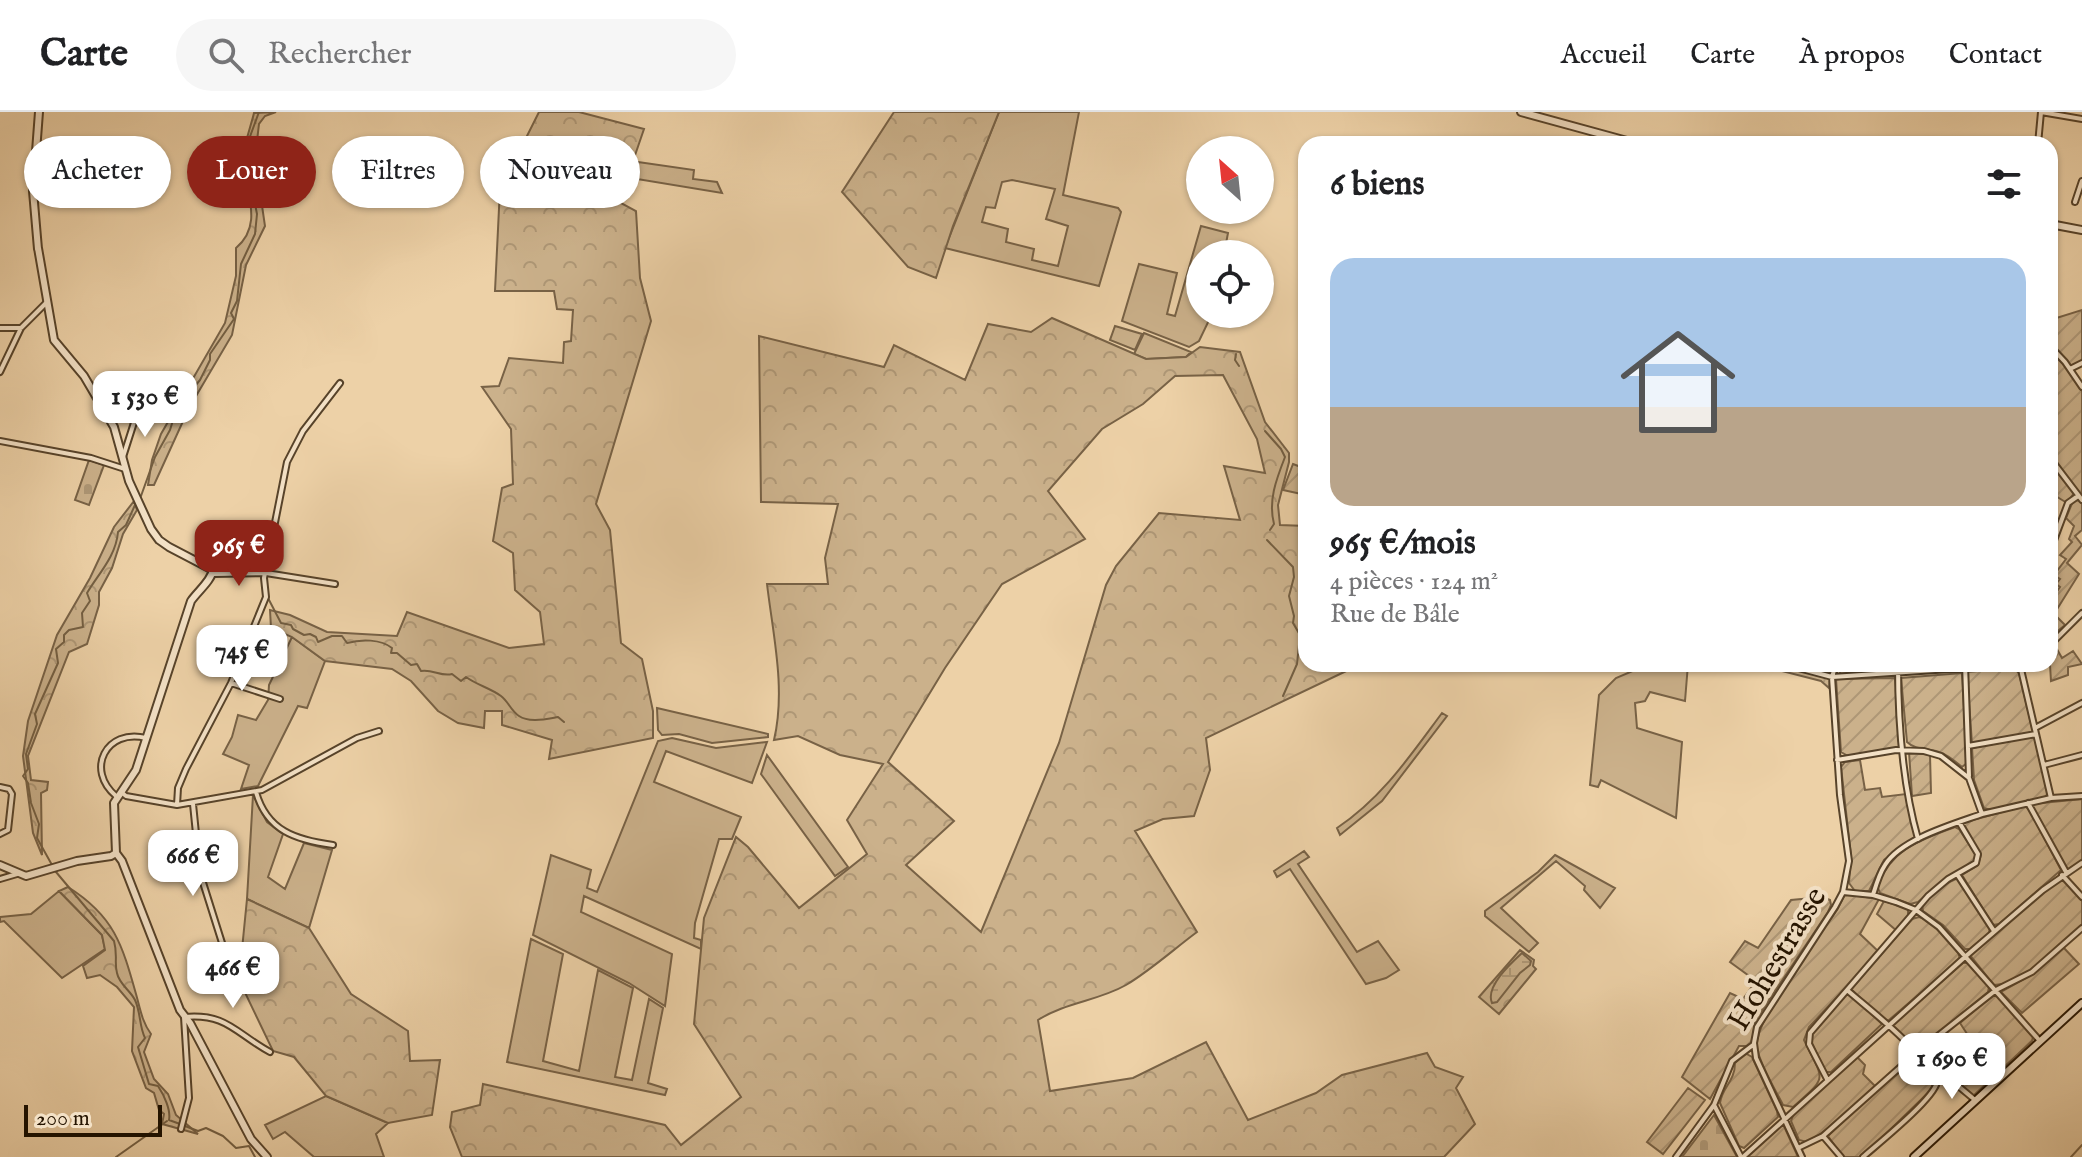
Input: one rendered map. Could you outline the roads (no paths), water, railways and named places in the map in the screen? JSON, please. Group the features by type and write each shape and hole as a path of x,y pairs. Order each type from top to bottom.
{"street":[{"path":"39,112 33,191 38,248 54,340 97,395 114,427 125,469 155,535 169,547 210,567 213,574"},
{"path":"1521,112 1609,136"},
{"path":"2039,136 2041,112 2082,118"},
{"path":"2075,202 2082,181"},
{"path":"2058,226 2082,230"},
{"path":"0,372 21,328 49,301"},
{"path":"0,328 21,328"},
{"path":"2058,355 2082,387"},
{"path":"2070,369 2082,363"},
{"path":"177,805 178,788 186,769 231,683 266,597 266,573 287,462 303,431 340,383"},
{"path":"123,457 138,410"},
{"path":"0,441 91,458 125,469"},
{"path":"2058,469 2080,498 2068,503 2058,526"},
{"path":"181,1129 189,1098 184,1017 122,861 116,853 112,808 136,770 191,601 199,588 213,574 266,573 335,584"},
{"path":"2058,637 2082,613"},
{"path":"1813,672 1832,677 1908,672"},
{"name":"Hohestrasse","path":"1676,1157 1714,1105 1732,1061 1754,1043 1757,1027 1774,998 1843,892 1849,856 1837,760 1834,672"},
{"path":"1965,672 1969,778 1982,814"},
{"path":"2023,672 2051,798"},
{"path":"1898,673 1912,819 1918,839"},
{"path":"231,683 280,699"},
{"path":"1968,746 2036,731 2082,703"},
{"path":"148,739 122,737 112,742 102,759 102,777 106,786 119,794 177,805 256,792 277,784 357,738 379,731"},
{"path":"1837,760 1904,750 1924,751 1941,756 1969,778"},
{"path":"2044,765 2082,755"},
{"path":"0,787 9,789 12,794 8,830 0,834"},
{"path":"256,792 264,813 280,828 299,839 333,845"},
{"path":"1873,895 1886,863 1895,853 1918,839 1982,814 2051,798 2082,796"},
{"path":"2028,803 2064,873 2082,897"},
{"path":"193,804 200,873 234,981"},
{"path":"1827,1079 1809,1044 1810,1033 1928,896 1979,859 1959,822"},
{"path":"0,879 17,874 36,875 77,861 116,853"},
{"path":"1714,1105 1742,1157 1994,931 2064,873 2082,863"},
{"path":"0,865 17,874"},
{"path":"1957,874 1994,931"},
{"path":"1843,892 1873,895 1916,910 1939,927 2040,1041"},
{"path":"1798,1148 1823,1136 1915,1054 1996,990 2032,972 2082,928"},
{"path":"1847,990 1915,1054 1933,1075 1936,1088 1863,1157"},
{"path":"1914,1157 2082,1003"},
{"path":"184,1017 211,1016 221,1019 270,1052"},
{"path":"184,1017 251,1139 267,1157"},
{"path":"1754,1043 1756,1058 1802,1157"},
{"path":"1933,1075 1945,1075 1975,1100"},
{"path":"1823,1136 1841,1157"}],"waterway":[{"path":"141,496 174,417 200,380 210,354 234,319 231,313 237,301 241,264 255,234 257,214 252,189 255,173 247,157 252,148 248,142 259,112"},
{"path":"1236,354 1235,360 1239,366"},
{"path":"1265,431 1285,457 1274,490 1274,524 1270,530"},
{"path":"52,865 37,838 39,824 28,783 23,776 28,769 26,754 37,724 35,714 58,663 56,649 64,642 64,635 69,630 83,627 82,613 90,601 87,593 110,557 118,532 126,525 135,505"},
{"path":"1267,540 1293,567 1289,596 1293,623 1298,632"},
{"path":"268,598 281,623 291,625 304,635 316,637 318,642 332,636 342,636 347,643 377,641 392,648 391,653 397,653 411,665 417,664 421,671 452,674 461,681 466,677 503,698 523,718 538,720 558,717 564,722"},
{"path":"1283,696 1298,654"},
{"path":"56,872 114,941 118,977 135,1000 145,1038 138,1047 149,1084 158,1086 165,1098 169,1120 180,1124"},
{"path":"116,1157 167,1121"},
{"path":"185,1126 198,1131 206,1128 223,1136 236,1148 249,1146 255,1157"},
{"path":"2071,1157 2082,1145"}]}
